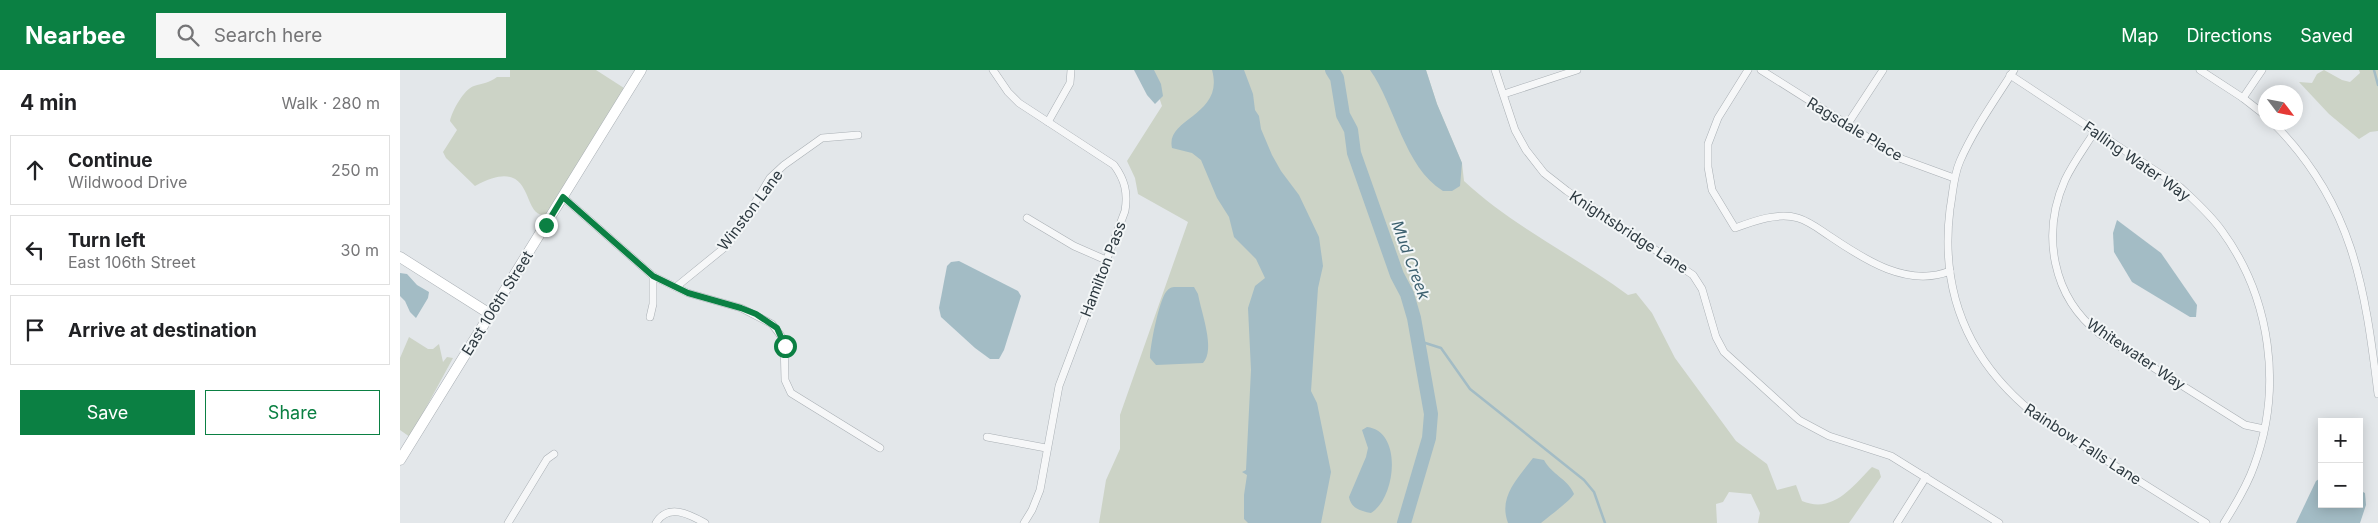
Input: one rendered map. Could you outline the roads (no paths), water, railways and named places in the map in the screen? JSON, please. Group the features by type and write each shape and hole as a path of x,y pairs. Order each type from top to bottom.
{"street":[{"name":"East 106th Street","path":"400,460 641,70"},
{"name":"Hamilton Pass","path":"993,70 1008,92 1024,106 1105,158 1121,175 1127,198 1125,211 1058,386 1040,490 1032,510 1024,523"},
{"path":"1048,122 1070,83 1071,70"},
{"name":"Knightsbridge Lane","path":"1495,70 1515,130 1526,150 1544,173 1567,191 1693,275 1702,289 1716,337 1724,352 1800,420 1829,436 1891,456 1999,523"},
{"path":"1504,94 1577,70"},
{"path":"1748,70 1718,118 1708,144 1708,167 1712,190 1735,228 1781,216 1798,218 1814,224 1831,237 1887,270 1921,277 1937,277 1950,272"},
{"name":"Ragsdale Place","path":"1761,70 1902,159 1954,178"},
{"path":"1847,125 1883,70"},
{"path":"2200,70 2244,98 2258,109"},
{"path":"2244,98 2262,70"},
{"name":"Falling Water Way","path":"2012,73 2180,187 2213,220 2238,255 2255,294 2268,344 2270,376 2264,429 2259,452 2248,482 2224,523"},
{"name":"Rainbow Falls Lane","path":"2012,73 1973,135 1954,178 1948,254 1950,272 1962,319 1974,346 1989,370 2003,386 2042,420 2206,523"},
{"path":"2279,130 2298,152 2322,186 2346,232 2359,271 2366,303 2378,394"},
{"name":"Whitewater Way","path":"2095,131 2066,178 2057,199 2052,245 2056,270 2064,292 2083,319 2100,334 2245,425 2264,429"},
{"name":"Winston Lane","path":"676,287 724,248 739,229 770,178 784,165 822,138 858,135"},
{"path":"563,197 653,276 704,299 741,308 772,324 784,340 785,380 791,393 880,448"},
{"path":"1027,218 1074,246 1106,260"},
{"path":"400,257 490,314"},
{"path":"650,317 654,304 653,276"},
{"path":"987,437 1046,448"},
{"path":"508,523 547,460 554,454"},
{"path":"1897,523 1926,477"},
{"path":"656,523 663,515 675,512 687,514 705,523"}],"water":[{"path":"1134,70 1154,70 1161,84 1163,96 1155,104 1147,95"},
{"path":"1212,70 1244,70 1253,94 1255,110 1259,116 1261,129 1272,155 1299,195 1319,237 1323,266 1318,288 1311,391 1317,403 1331,472 1321,523 1248,523 1244,519 1244,495 1247,475 1242,472 1246,470 1251,370 1248,308 1255,286 1265,278 1256,259 1234,237 1229,217 1217,198 1201,160 1192,153 1172,148 1172,138 1177,130 1203,107 1210,97 1214,85"},
{"path":"1370,70 1426,70 1437,104 1462,163 1460,186 1452,191 1443,191 1419,167 1401,135 1379,84"},
{"path":"2117,220 2161,253 2197,305 2196,317 2190,317 2132,282 2114,252 2113,233"},
{"path":"959,261 1018,291 1021,296 1004,350 999,359 990,359 941,317 939,308 947,266 951,262"},
{"path":"400,273 407,274 417,285 429,292 428,298 416,318 400,296"},
{"path":"1194,287 1198,294 1208,340 1207,357 1203,363 1156,365 1150,358 1153,334 1163,297 1170,288"},
{"path":"1367,427 1379,431 1386,440 1391,452 1392,466 1386,494 1371,513 1357,508 1352,504 1349,497 1366,457 1368,448 1362,430"},
{"path":"1533,458 1544,460 1568,484 1574,494 1564,505 1541,523 1508,523 1506,505 1511,488"},
{"path":"2318,480 2318,508 2363,508 2363,492 2365,493 2366,505 2360,523 2296,523"}],"waterway":[{"name":"Mud Creek","path":"1332,70 1337,78 1343,115 1351,130 1354,153 1397,275 1407,294 1414,318 1431,414 1429,438 1404,523"},
{"path":"2374,70 2378,85"},
{"path":"1419,341 1441,348 1470,389 1584,480 1594,492 1605,523"}]}
